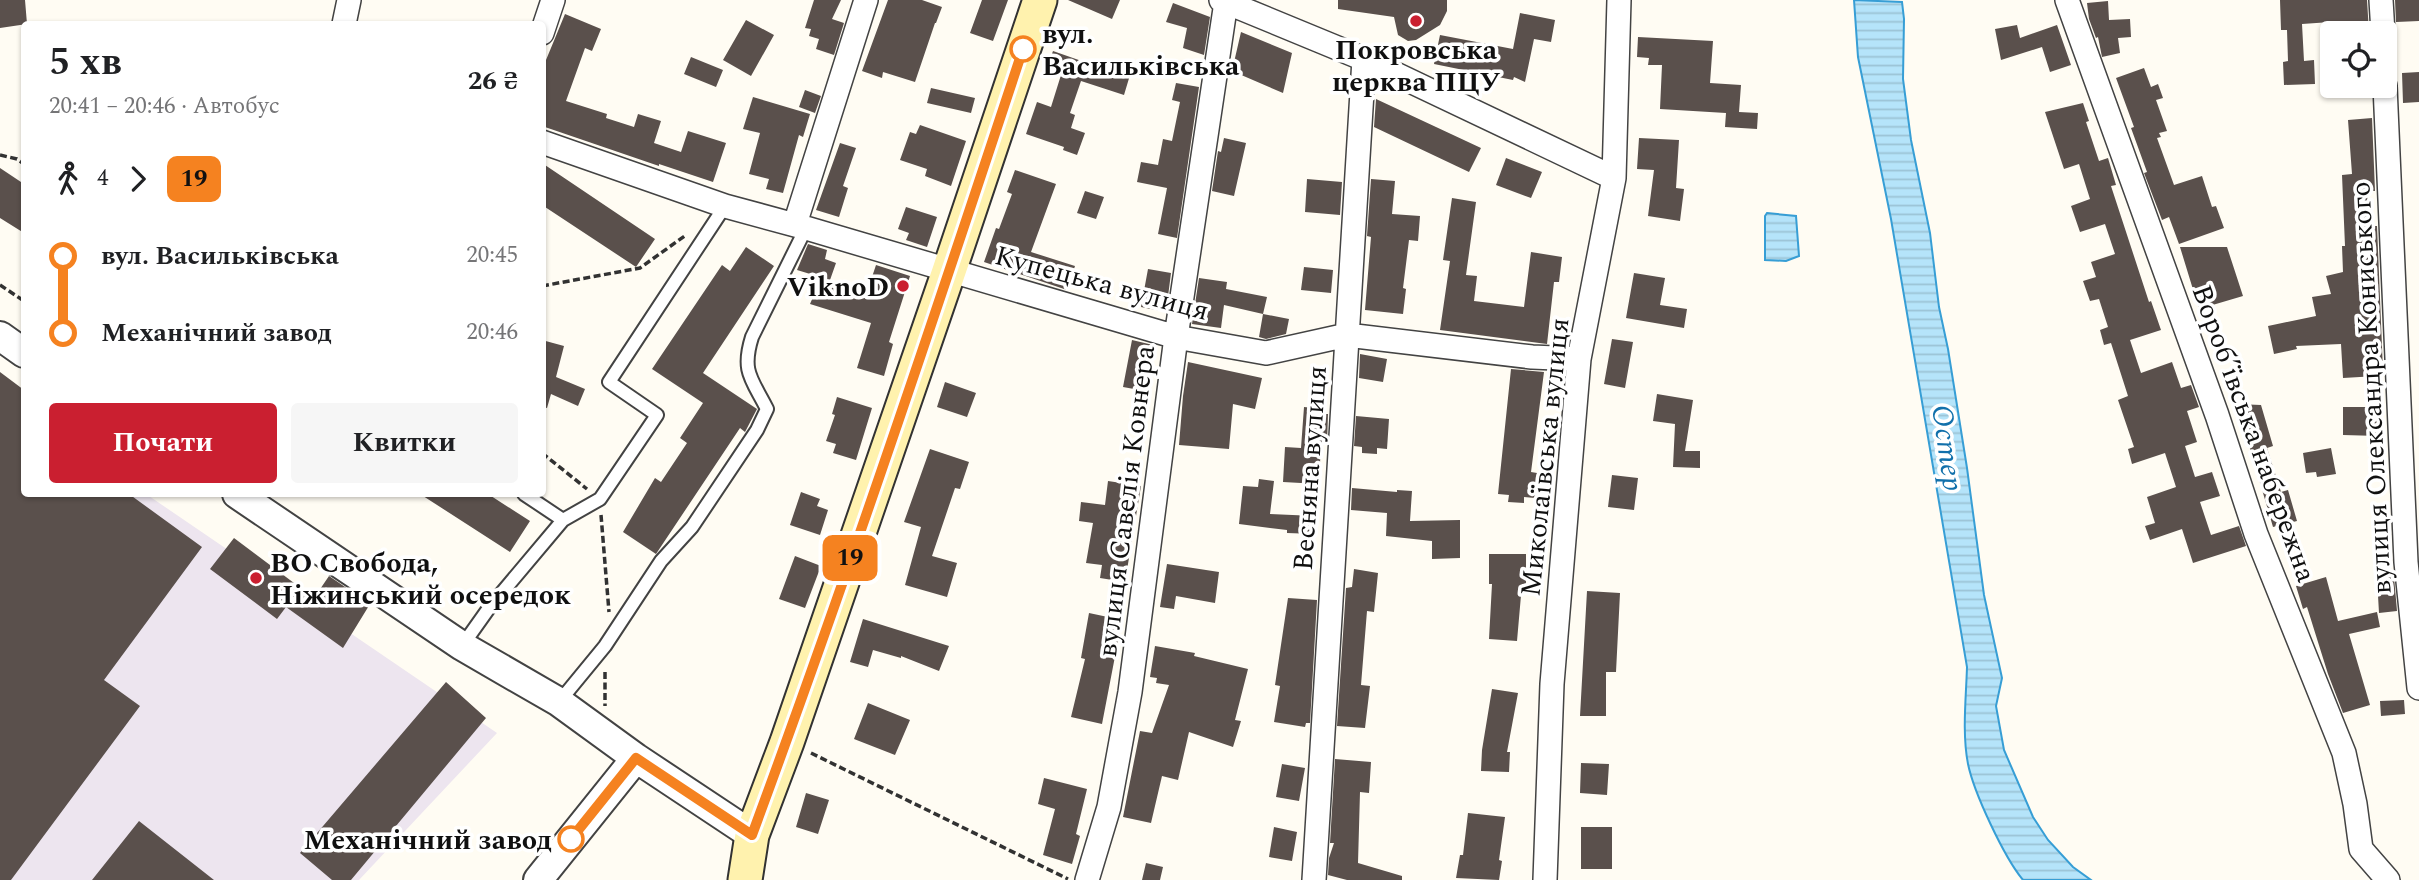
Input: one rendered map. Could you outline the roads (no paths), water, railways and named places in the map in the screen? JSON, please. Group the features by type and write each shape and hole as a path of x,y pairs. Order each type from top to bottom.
{"main road":[{"path":"745,880 752,835 787,742 1040,0"}],"street":[{"path":"345,21 349,0"},
{"path":"546,21 553,0"},
{"path":"801,226 866,0"},
{"name":"Миколаївська вулиця","path":"1545,880 1552,684 1579,359 1614,178 1619,0"},
{"name":"Воробʼївська набережна","path":"2067,0 2217,415 2256,534 2344,753 2356,804 2361,849 2388,880"},
{"path":"2381,0 2382,21"},
{"path":"1224,1 1364,59 1614,178"},
{"name":"вулиця Савелія Ковнера","path":"1087,880 1109,807 1130,692 1176,337 1224,1"},
{"name":"Весняна вулиця","path":"1314,880 1364,59"},
{"name":"вулиця Олександра Кониського","path":"2386,98 2406,562 2419,688"},
{"name":"Купецька вулиця","path":"546,143 725,206 1176,337 1266,353 1347,335 1532,357 1579,359"},
{"path":"0,336 21,351"},
{"path":"241,497 462,646 559,702 636,758 752,835"},
{"path":"538,880 636,758"}],"lane":[{"path":"462,646 489,608 563,520 600,499 657,415 609,382 725,206"},
{"path":"559,702 605,646 662,561 692,527 757,430 767,409 748,374 747,352 801,226"},
{"path":"528,497 563,520"}],"water":[{"name":"Остер","path":"1854,0 1902,2 1903,79 1911,140 1930,233 1984,595 2002,678 1996,706 2004,750 2033,817 2048,840 2073,867 2091,880 2023,880 1999,841 1971,776 1965,740 1967,667 1891,219 1858,57"},
{"path":"1767,213 1796,216 1799,256 1786,261 1765,260"}],"place":[{"name":"Покровська церква ПЦУ","path":"1416,21"},
{"name":"вул. Васильківська","path":"1023,49"},
{"name":"ViknoD","path":"903,286"},
{"name":"ВО Свобода, Ніжинський осередок","path":"256,578"},
{"name":"Механічний завод","path":"571,839"}]}
